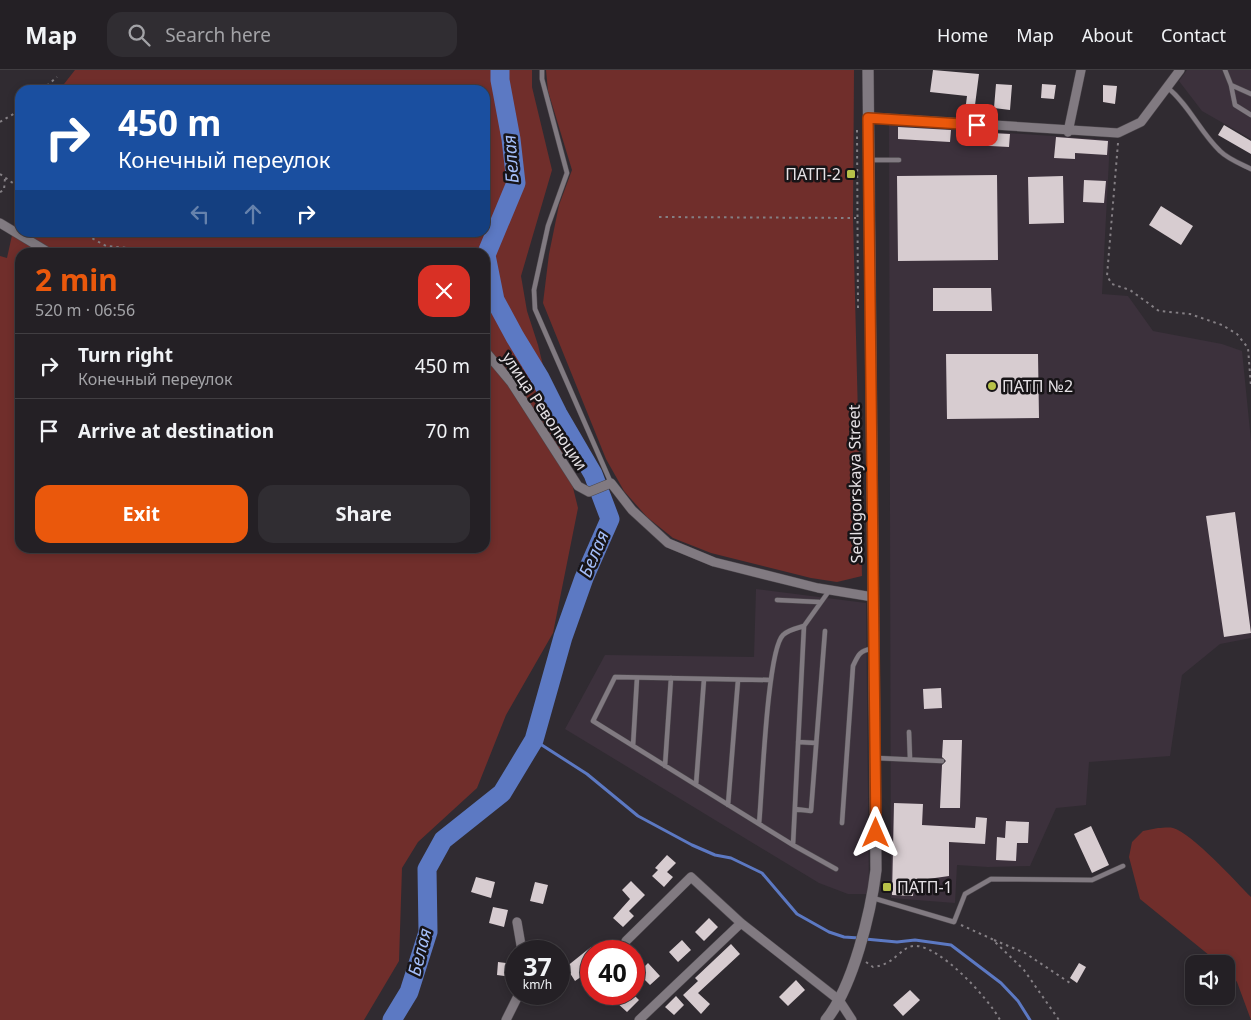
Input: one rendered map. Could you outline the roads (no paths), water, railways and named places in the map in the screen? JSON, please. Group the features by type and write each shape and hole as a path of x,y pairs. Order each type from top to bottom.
{"street":[{"name":"Sedlogorskaya Street","path":"826,1020 839,1000 856,954 873,898 876,870 868,70"},
{"path":"1068,132 1081,70"},
{"path":"868,118 1118,134 1141,122 1180,70"},
{"path":"0,223 15,232"},
{"path":"23,237 41,248"},
{"name":"улица Революции","path":"490,357 510,382 578,486 589,492 611,483"},
{"path":"611,483 632,510 668,543 714,562 830,590 873,596"},
{"path":"627,940 691,877 742,922 839,1000 852,1020"},
{"path":"517,922 520,940"},
{"path":"639,1020 742,922"},
{"path":"506,1020 514,1005"}],"lane":[{"path":"542,70 542,79 566,173 548,226 534,290 535,309 611,483"},
{"path":"1225,70 1231,85 1235,105 1251,115"},
{"path":"1231,85 1251,94"},
{"path":"1168,88 1181,98 1200,128 1222,153 1251,169"},
{"path":"868,160 898,160"},
{"path":"793,845 804,626 819,602 830,590"},
{"path":"777,600 819,602"},
{"path":"760,824 770,680 776,646 783,635 804,626"},
{"path":"795,809 810,811 825,631"},
{"path":"842,823 854,666 858,655 864,650 874,649"},
{"path":"770,680 616,677 593,721 793,845 836,869"},
{"path":"633,746 637,678"},
{"path":"665,766 671,678"},
{"path":"696,785 704,679"},
{"path":"728,805 738,680"},
{"path":"909,732 910,759"},
{"path":"798,742 816,743"},
{"path":"876,758 942,761"},
{"path":"873,898 954,922 966,894 991,879 1092,880 1123,866"}],"waterway":[{"name":"Белая","path":"489,248 516,183 500,70"},
{"name":"Белая","path":"392,1020 409,992 428,932 427,869 443,840 502,793 534,740 563,637 584,578 610,519 593,474 495,300 490,275"},
{"path":"534,740 587,774 638,816 692,845 715,855 731,858 762,873 797,914 829,932 844,937 859,938"},
{"path":"865,939 897,942 915,940 951,945 1001,983 1018,1001 1030,1020"}],"place":[{"name":"ПАТП-2","path":"851,174"},
{"name":"ПАТП №2","path":"992,386"},
{"name":"ПАТП-1","path":"887,887"}]}
